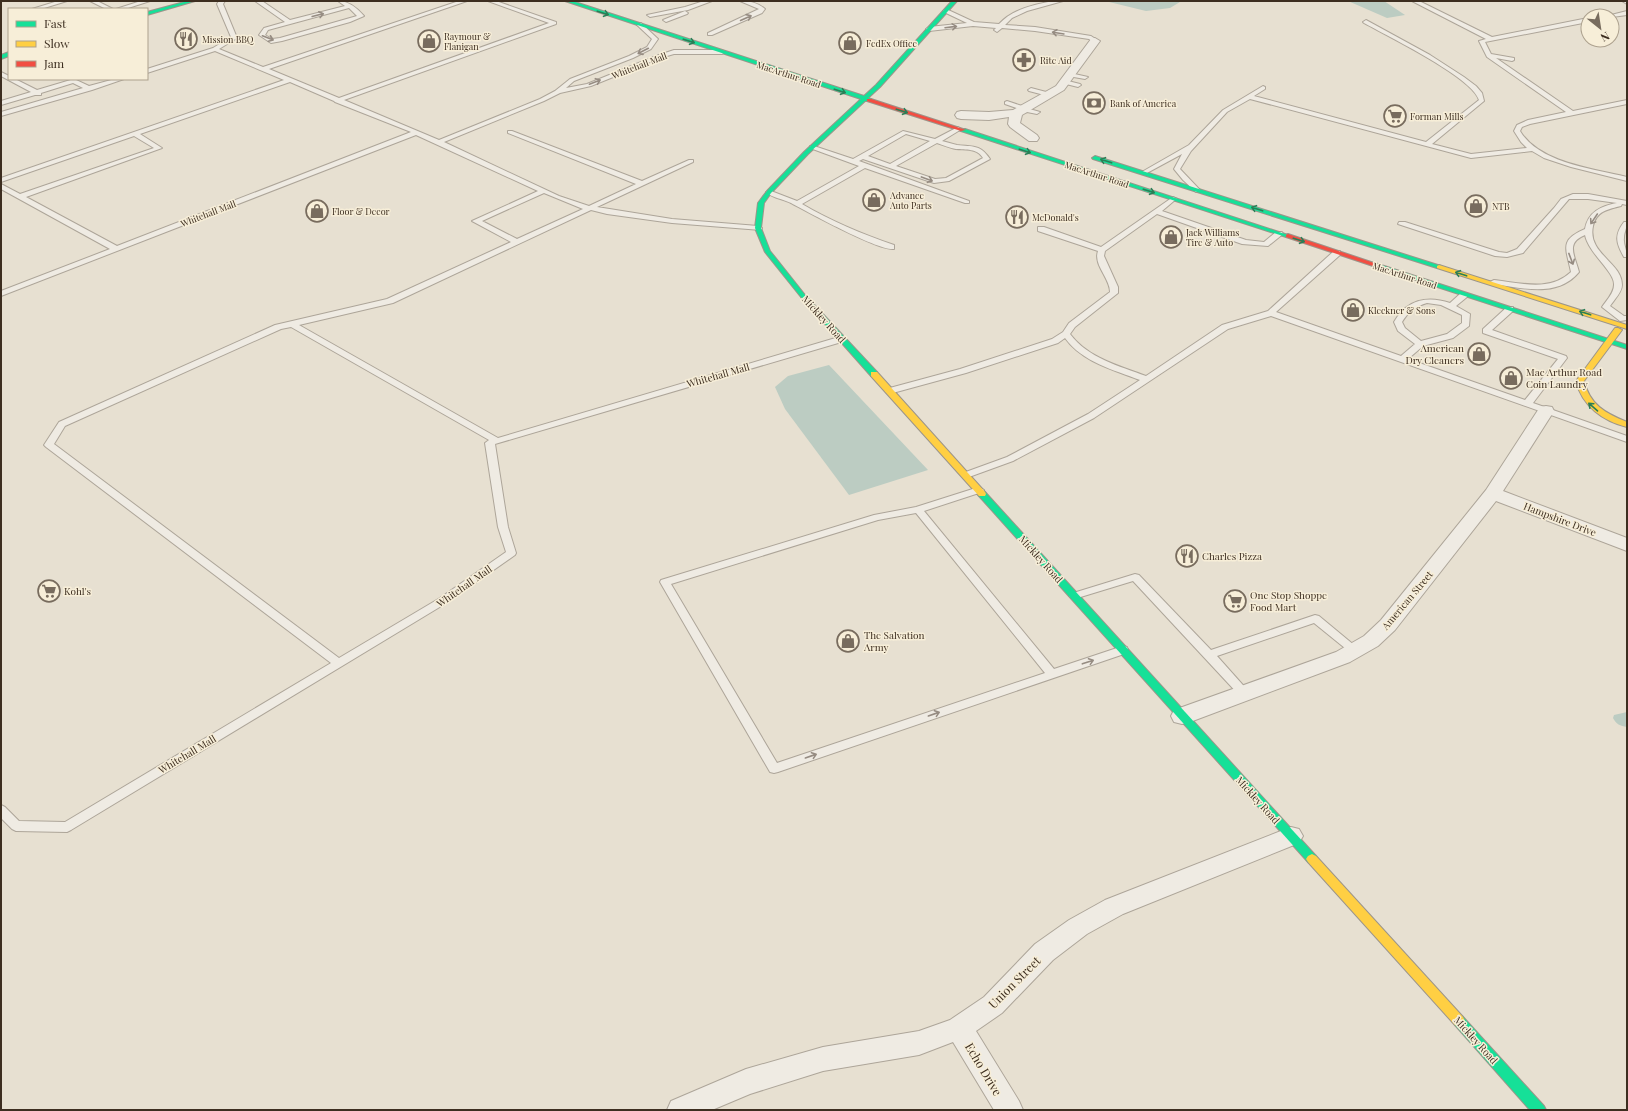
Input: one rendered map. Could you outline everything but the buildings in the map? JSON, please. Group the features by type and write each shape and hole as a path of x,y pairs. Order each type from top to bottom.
{"main road":[{"path":"148,14 193,1"},
{"name":"MacArthur Road","path":"567,1 1627,348"},
{"name":"Mickley Road","path":"955,1 876,87 812,147 769,192 761,203 758,228 767,251 803,296 1540,1110"},
{"path":"647,14 681,24"},
{"path":"706,33 724,38"},
{"path":"958,113 1036,139"},
{"name":"MacArthur Road","path":"1084,154 1479,280 1625,322"},
{"path":"1625,322 1580,381 1580,390 1585,400 1598,411 1627,425"}],"street":[{"path":"958,113 988,116 1020,110 1048,94 1066,80 1095,41"},
{"path":"1020,110 1014,124 1036,139"},
{"name":"American Street","path":"1182,716 1343,657 1371,641 1388,625 1493,493 1546,411"},
{"name":"Hampshire Drive","path":"1493,493 1627,545"},
{"name":"Union Street","path":"680,1110 754,1080 823,1059 919,1043 959,1028 993,1005 1044,952 1078,927 1114,907 1291,836"},
{"name":"Echo Drive","path":"959,1028 1008,1110"}],"lane":[{"path":"39,8 64,1"},
{"path":"93,1 108,8"},
{"path":"122,8 147,1"},
{"path":"148,70 216,49 234,38 220,4 222,1"},
{"path":"258,1 289,22"},
{"path":"341,1 350,6 361,16 280,40 271,41 262,35 266,29 350,6"},
{"path":"263,69 464,1"},
{"path":"337,101 554,23 491,1"},
{"path":"647,14 686,9 709,1"},
{"path":"706,33 760,12 762,9 756,5 743,1"},
{"path":"998,29 1007,18 1018,12 1060,1"},
{"path":"1414,1 1491,39"},
{"path":"666,20 686,13 686,9"},
{"path":"946,11 973,24 998,29 1042,30 1091,38 1095,41"},
{"path":"1366,22 1465,80 1480,93 1482,100 1426,145"},
{"path":"1573,114 1489,56 1482,41 1580,22"},
{"name":"Whitehall Mall","path":"439,142 542,100 557,92 572,80 631,57 649,48 654,39 639,24"},
{"path":"929,29 973,24"},
{"path":"216,49 337,101 439,142 543,191 578,205 593,207 607,212 672,221 758,228"},
{"name":"Whitehall Mall","path":"557,92 589,85 674,52 723,52"},
{"path":"1489,56 1512,59"},
{"path":"12,80 36,92 48,101"},
{"path":"1,114 118,80"},
{"path":"1,180 290,80"},
{"path":"1066,80 1080,83 1066,80"},
{"path":"1,103 74,81 90,89"},
{"path":"1198,191 1177,169 1194,145 1225,111 1263,88"},
{"path":"1031,90 1048,94"},
{"path":"1250,97 1471,156 1534,149"},
{"path":"1627,102 1528,122 1520,126 1517,131 1521,139 1534,149 1564,162 1627,179"},
{"path":"1007,103 1020,110 1037,112"},
{"path":"890,166 958,129"},
{"path":"510,132 642,184"},
{"path":"853,162 861,156 905,132 957,147 970,147 983,153 987,159 947,180 934,181 861,156"},
{"name":"Whitehall Mall","path":"1,294 415,133"},
{"path":"21,196 159,148 135,134"},
{"path":"1143,173 1194,145"},
{"path":"812,147 967,202"},
{"path":"338,663 49,445 62,424 278,327 390,300 690,161"},
{"path":"797,204 864,166"},
{"path":"1,186 116,249"},
{"path":"516,242 476,221 543,191"},
{"path":"769,192 869,239 891,247"},
{"path":"1402,224 1498,254 1508,255 1520,251 1566,198 1575,196 1627,203"},
{"path":"889,391 963,371 1055,341 1066,334 1072,325 1114,293 1114,287 1100,256 1102,250 1173,199"},
{"path":"1625,322 1606,307 1619,286 1617,277 1592,247 1588,231 1592,219 1602,208 1627,203"},
{"path":"1156,211 1246,242 1265,244 1280,234"},
{"path":"1627,224 1620,232 1620,239 1621,246 1627,255"},
{"path":"1041,229 1102,250"},
{"path":"1479,280 1547,287 1559,285 1569,280 1575,272 1568,250 1570,240 1576,235 1588,231"},
{"path":"966,475 1010,459 1091,416 1225,327 1271,313 1337,253"},
{"path":"1451,306 1464,295"},
{"path":"1402,360 1420,344 1450,336 1466,324 1466,314 1451,306 1431,300 1416,304 1400,316 1398,322 1401,329 1420,344"},
{"path":"1510,309 1486,331 1563,358 1527,404"},
{"path":"1271,313 1627,439"},
{"path":"292,324 497,441"},
{"path":"1066,334 1079,350 1093,358 1146,380"},
{"name":"Whitehall Mall","path":"1,810 16,826 67,827 444,600 511,553 503,527 490,443 842,339"},
{"path":"979,490 918,510 877,517 665,582 774,769 1123,650"},
{"path":"918,510 1052,674"},
{"path":"1074,596 1135,577 1244,694"},
{"path":"1209,655 1315,619 1354,650"}],"shaded area":[{"path":"1105,1 1180,2 1170,8 1146,11"},
{"path":"1348,1 1384,1 1405,15 1387,18"},
{"path":"829,365 928,470 849,495 785,409 775,387 788,376"},
{"path":"1627,712 1627,727 1615,722 1613,718 1614,715"}],"traffic: fast":[{"path":"148,14 193,1"},
{"path":"567,1 869,100"},
{"path":"874,374 803,296 767,251 758,228 761,203 769,192 806,153 878,86 955,1"},
{"path":"1,57 8,54"},
{"path":"963,130 1288,236"},
{"path":"1095,158 1439,267"},
{"path":"1375,265 1627,347"},
{"path":"982,494 1312,859"},
{"path":"1459,1021 1539,1110"}],"traffic: slow":[{"path":"1439,267 1627,327"},
{"path":"1618,330 1580,381 1582,390 1591,404 1604,414 1627,425"},
{"path":"874,374 982,494"},
{"path":"1312,859 1459,1021"}],"traffic: jam":[{"path":"869,100 963,130"},
{"path":"1288,236 1375,265"}],"place":[{"name":"Mission BBQ","path":"186,39"},
{"name":"Raymour & Flanigan","path":"429,41"},
{"name":"FedEx Office","path":"850,43"},
{"name":"Rite Aid","path":"1024,60"},
{"name":"Bank of America","path":"1094,103"},
{"name":"Forman Mills","path":"1395,116"},
{"name":"Advance Auto Parts","path":"874,200"},
{"name":"NTB","path":"1476,206"},
{"name":"Floor & Decor","path":"317,211"},
{"name":"McDonald's","path":"1017,217"},
{"name":"Jack Williams Tire & Auto","path":"1171,237"},
{"name":"Kleckner & Sons","path":"1353,310"},
{"name":"American Dry Cleaners","path":"1479,354"},
{"name":"Mac Arthur Road Coin Laundry","path":"1511,378"},
{"name":"Charles Pizza","path":"1187,556"},
{"name":"Kohl's","path":"49,591"},
{"name":"One Stop Shoppe Food Mart","path":"1235,601"},
{"name":"The Salvation Army","path":"848,641"}]}
